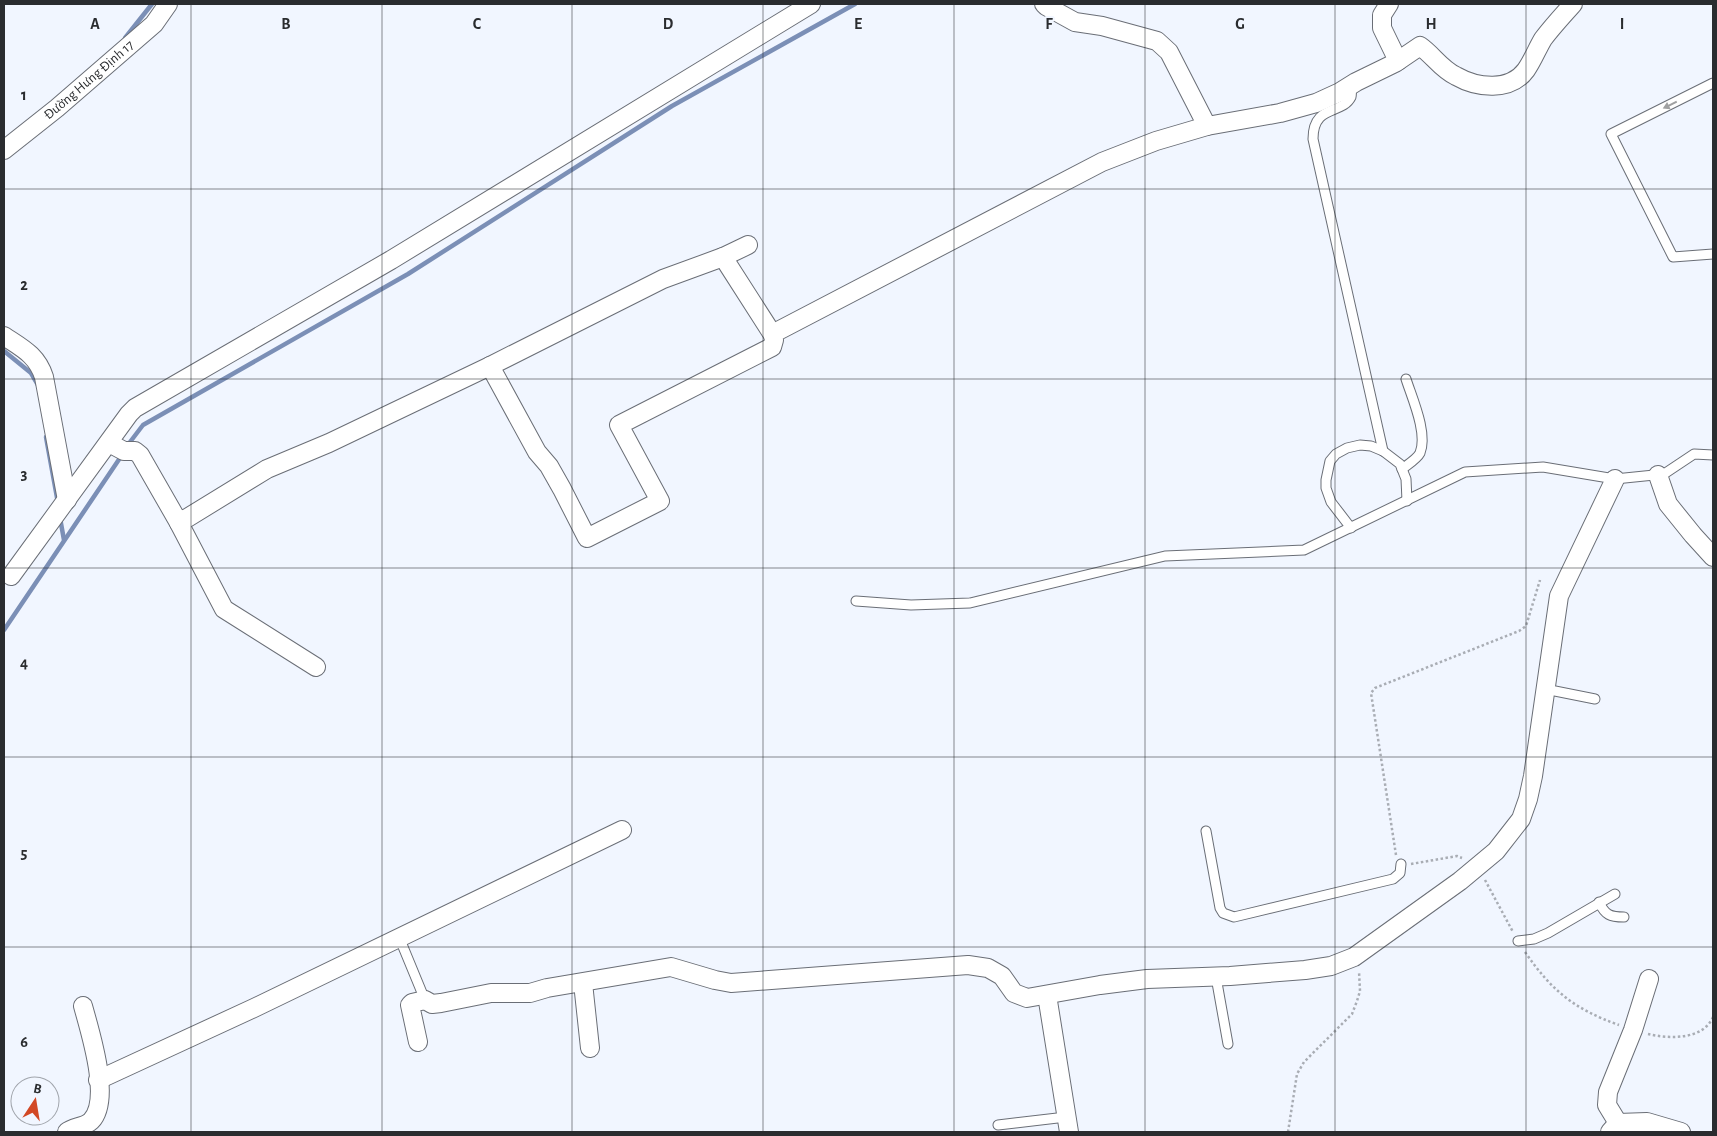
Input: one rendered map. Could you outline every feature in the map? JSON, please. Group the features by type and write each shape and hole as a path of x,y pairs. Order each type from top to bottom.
{"street":[{"name":"Đường Hưng Định 17","path":"4,150 57,108 154,24 168,4"},
{"path":"11,576 67,500 113,445 129,414 135,408 391,260 810,4"},
{"path":"1044,4 1075,22 1102,26 1157,40 1169,52 1207,126"},
{"path":"1389,4 1382,15 1382,28 1398,61"},
{"path":"773,335 784,327 1102,162 1156,141 1207,126 1280,113 1316,103 1398,61 1420,46 1440,66 1474,84 1495,86 1507,84 1525,72 1543,40 1573,4"},
{"path":"179,523 268,469 329,443 490,366 663,279 723,257 748,245"},
{"path":"490,366 537,452 549,466 562,488 587,538 660,501 619,425 772,347 773,335 723,257"},
{"path":"4,336 34,357 41,366 67,500"},
{"path":"113,445 124,451 135,451 140,455 179,523 224,610 316,667"},
{"path":"1658,475 1668,504 1713,556"},
{"path":"418,1042 410,1005 412,1003 425,1000 435,1004 491,993 521,995 547,988 671,967 731,983 968,965 988,968 1002,976 1014,993 1027,998 1148,979 1216,977 1305,970 1331,966 1358,954 1460,882 1496,851 1521,819 1533,776 1558,596 1615,480"},
{"path":"98,1080 254,1008 622,830"},
{"path":"1649,979 1633,1030 1608,1092 1607,1105 1614,1128 1646,1122 1681,1132"},
{"path":"583,983 590,1048"},
{"path":"1047,995 1067,1124"},
{"path":"67,1132 90,1122 99,1107 99,1068 83,1006"}],"lane":[{"path":"1713,83 1611,134 1673,257 1713,254"},
{"path":"1352,85 1351,96 1347,102 1324,113 1313,130 1383,451"},
{"path":"1402,470 1419,454 1422,440 1419,419 1406,379"},
{"path":"1351,528 1331,502 1326,488 1330,461 1336,454 1347,448 1360,445 1371,446 1383,451 1400,464 1406,478 1407,501"},
{"path":"856,601 910,605 970,604 1165,556 1304,550 1465,472 1543,467 1615,480 1664,474 1694,454 1713,455"},
{"path":"1545,689 1595,699"},
{"path":"1206,831 1220,908 1223,913 1234,917 1393,880 1400,873 1402,864"},
{"path":"1518,941 1534,939 1548,934 1615,894"},
{"path":"1599,902 1608,916 1624,917"},
{"path":"399,938 425,1000"},
{"path":"1216,977 1228,1044"},
{"path":"998,1125 1067,1124"}],"path":[{"path":"1288,1132 1297,1074 1304,1062 1352,1014 1358,1001 1360,991 1358,954"}],"waterway":[{"path":"125,38 152,4"},
{"path":"127,446 143,425 408,274 672,106 855,4"},
{"path":"4,351 31,373 38,385"},
{"path":"46,437 58,503"},
{"path":"4,630 122,455"},
{"path":"60,518 64,540"}]}
